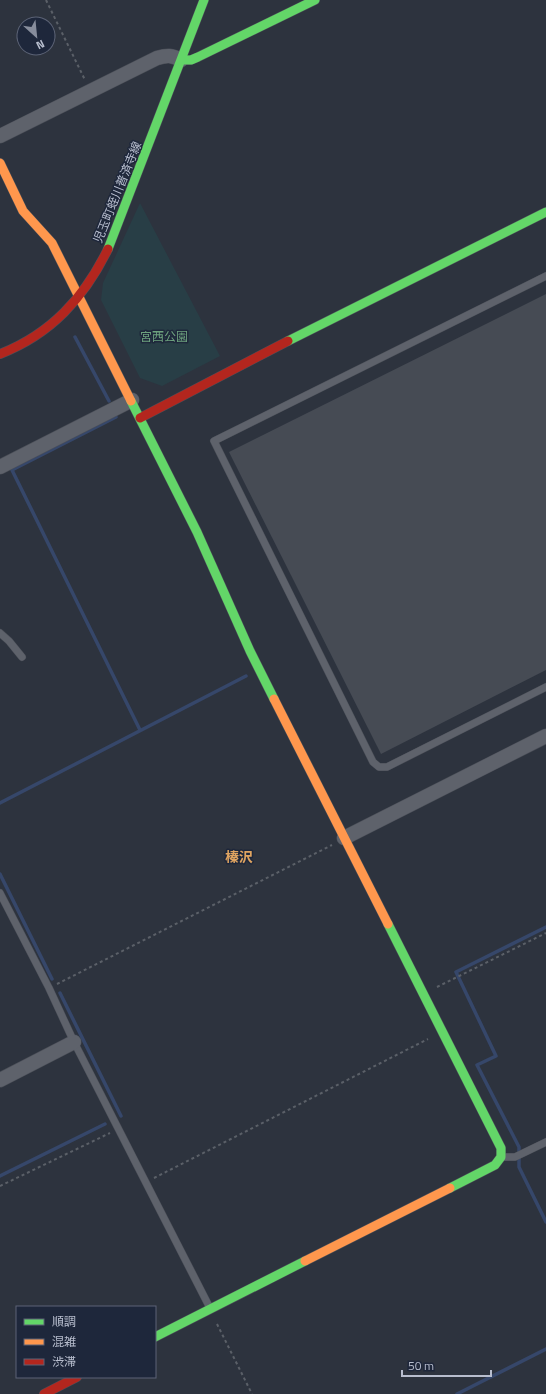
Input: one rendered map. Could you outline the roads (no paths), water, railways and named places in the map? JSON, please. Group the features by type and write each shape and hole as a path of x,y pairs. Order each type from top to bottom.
{"street":[{"name":"児玉町蛭川普済寺線","path":"0,354 19,346 48,328 79,298 89,283 105,252 154,132 204,0"},
{"path":"0,136 157,58 167,55 181,60 191,60 315,0"},
{"path":"0,163 23,211 52,243 132,400 197,532 250,651 501,1148 502,1157 495,1165 156,1336"},
{"path":"140,418 546,212"},
{"path":"0,467 132,400"},
{"path":"344,838 546,736"},
{"path":"0,1080 74,1042"},
{"path":"44,1394 75,1378"}],"lane":[{"path":"546,276 214,441 373,762 379,767 387,767 546,687"},
{"path":"0,633 9,641 22,657"},
{"path":"0,893 49,988 74,1042 118,1129 210,1308"},
{"path":"502,1157 514,1157 546,1142"}],"waterway":[{"path":"75,337 109,401"},
{"path":"116,417 12,470 140,730"},
{"path":"0,803 246,676"},
{"path":"0,874 52,979"},
{"path":"546,927 456,972 496,1056 477,1065 519,1147 519,1167 546,1222"},
{"path":"60,993 121,1116"},
{"path":"0,1176 105,1124"},
{"path":"457,1394 546,1349"}],"district":[{"name":"榛沢","path":"239,856"}],"park label":[{"name":"宮西公園","path":"164,336"}]}
